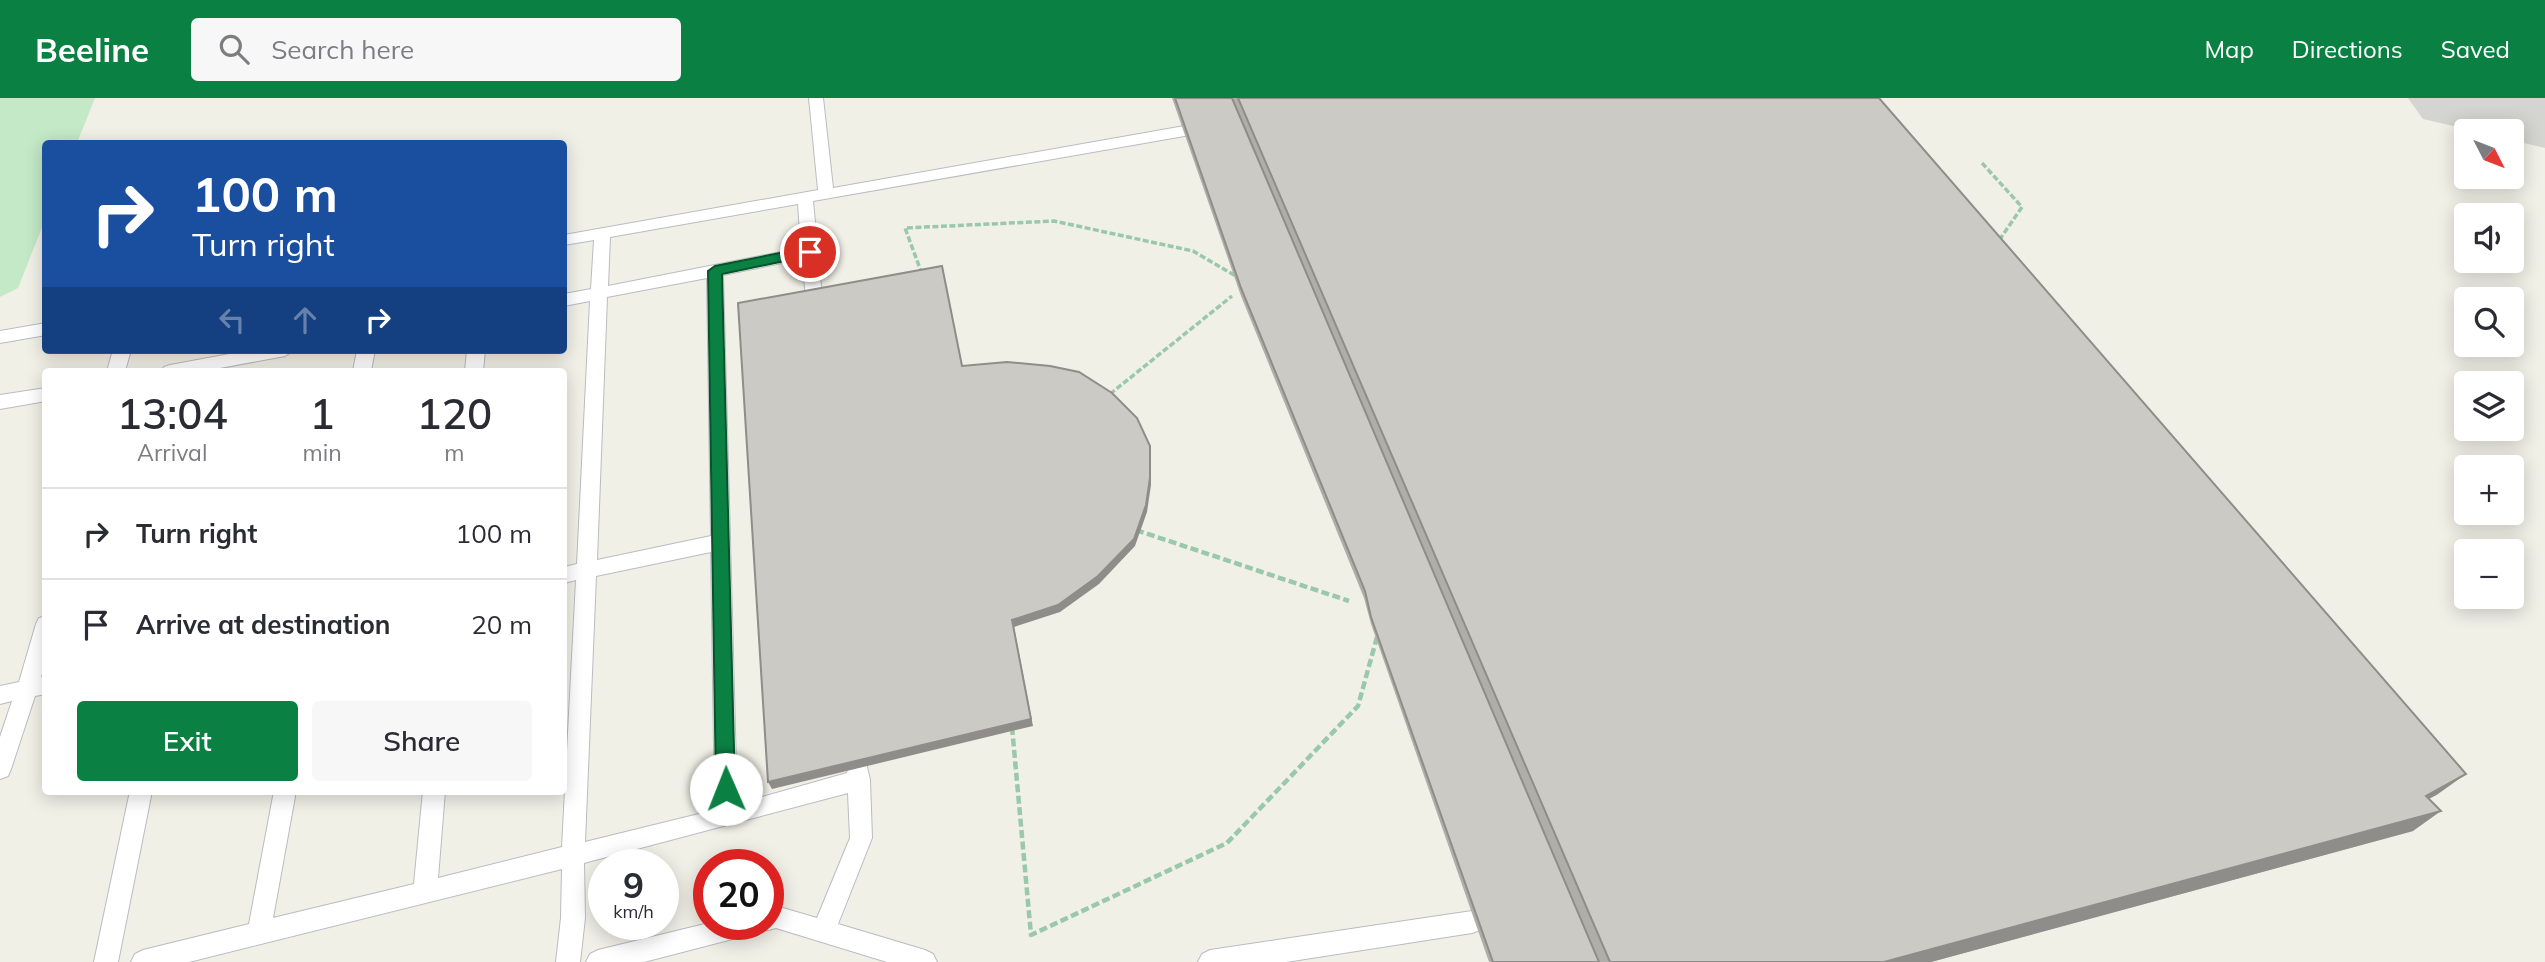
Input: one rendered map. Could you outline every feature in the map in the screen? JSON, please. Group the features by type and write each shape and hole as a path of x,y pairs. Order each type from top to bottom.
{"lane":[{"path":"819,98 826,195"},
{"path":"567,239 1190,130"},
{"path":"805,198 814,298"},
{"path":"568,962 573,918 573,855 602,233"},
{"path":"567,299 810,252"},
{"path":"715,271 726,817"},
{"path":"0,337 42,330"},
{"path":"204,368 227,366 270,354"},
{"path":"0,402 42,395"},
{"path":"567,574 721,542"},
{"path":"0,769 36,687 42,649"},
{"path":"0,695 36,687"},
{"path":"143,962 726,817 859,774 861,838 823,932"},
{"path":"106,962 140,795"},
{"path":"259,933 284,795"},
{"path":"425,891 434,795"},
{"path":"784,920 925,962"},
{"path":"1210,962 1472,922"},
{"path":"598,962 693,938"}],"path":[{"path":"1982,163 2022,206 1993,249"},
{"path":"924,278 905,228 1054,221 1193,251 1247,283"},
{"path":"1108,396 1232,296"},
{"path":"1134,529 1349,601"},
{"path":"1012,726 1031,935 1227,844 1358,706 1378,635"}],"green space":[{"path":"0,98 95,98 78,140 42,140 42,228 18,288 0,297"}],"building":[{"path":"1175,98 1232,98 1599,962 1493,962 1371,617 1365,591 1241,288"},
{"path":"1238,98 1879,98 2466,774 2426,796 2441,811 1884,962 1610,962"},
{"path":"942,266 962,366 1007,362 1050,366 1079,372 1112,393 1137,418 1150,446 1150,478 1146,505 1134,539 1098,576 1058,605 1012,620 1031,719 768,782 738,303"}],"taxiway":[{"path":"2457,98 2545,118"}],"route":[{"path":"726,789 715,271 810,252"}]}
